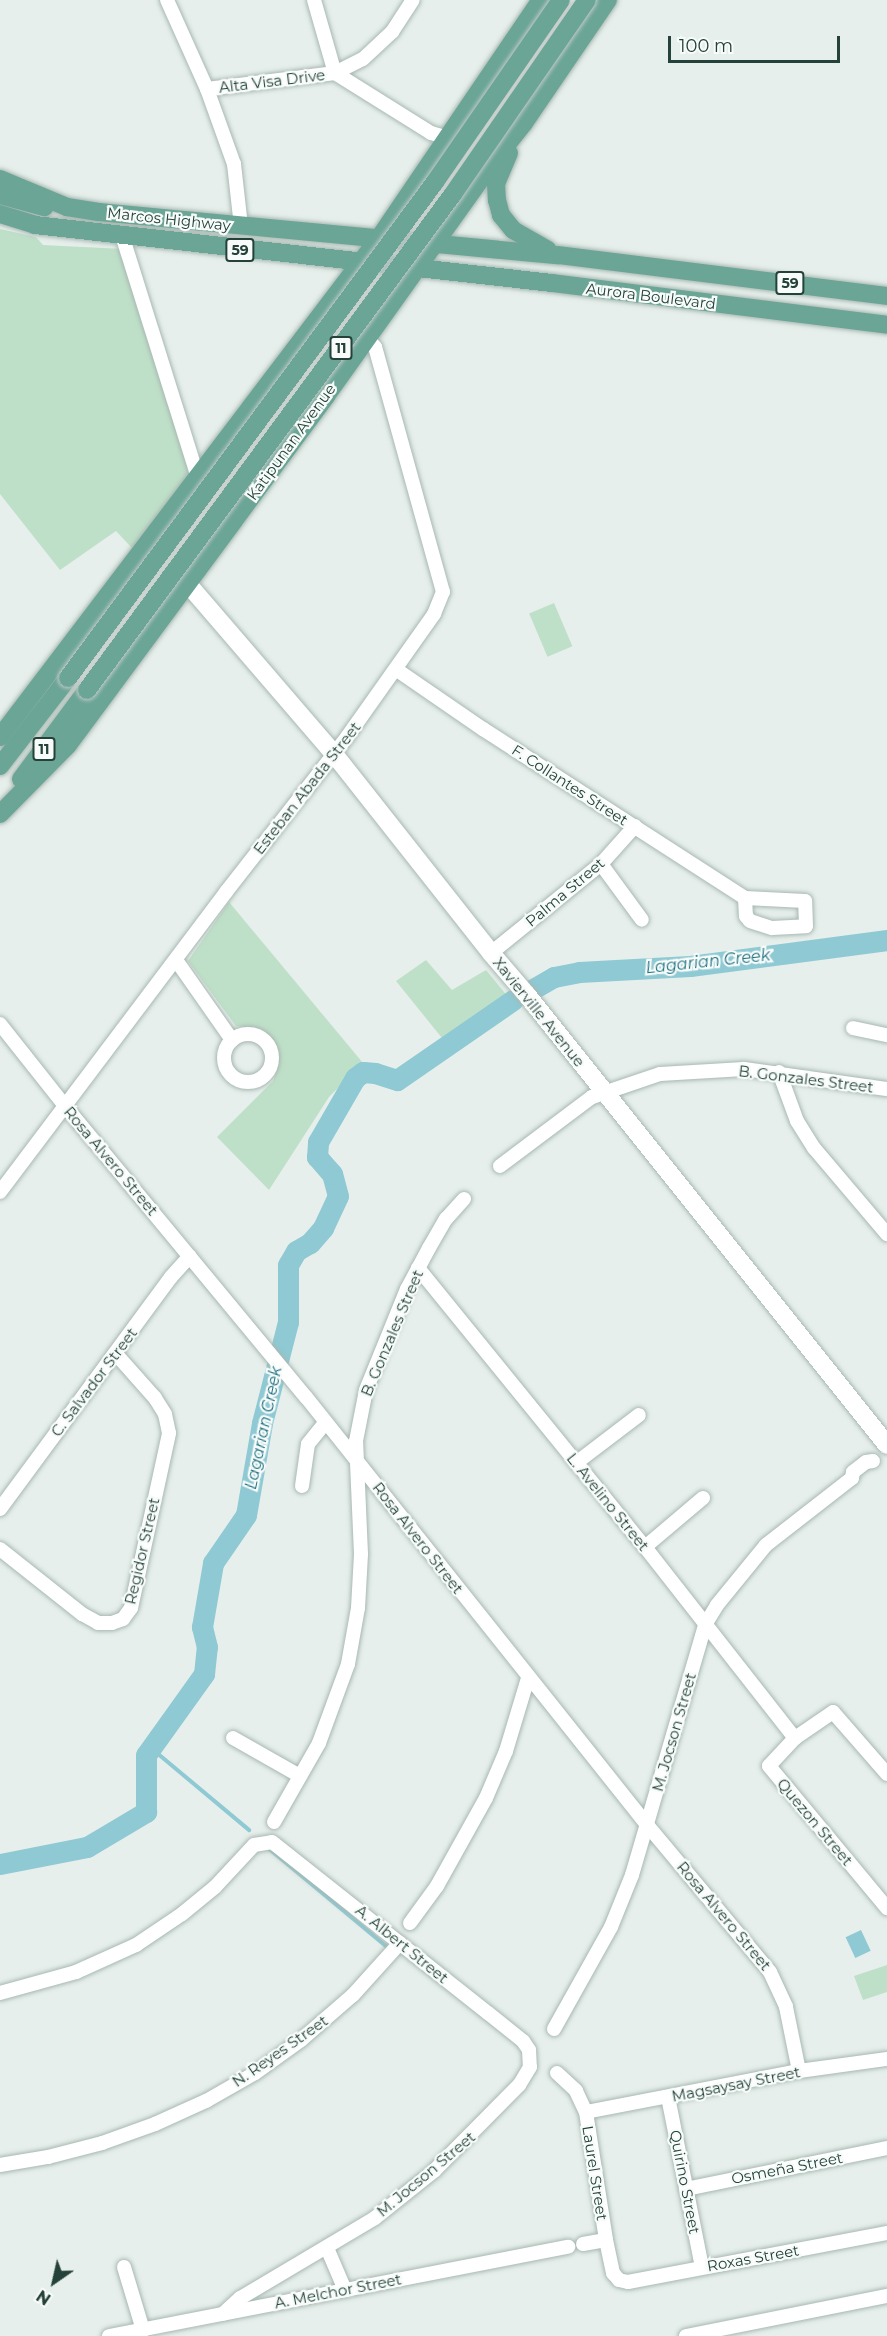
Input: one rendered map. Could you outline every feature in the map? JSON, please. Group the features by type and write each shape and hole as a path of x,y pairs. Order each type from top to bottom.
{"main road":[{"name":"11","path":"0,737 379,238 541,0"},
{"name":"11","path":"0,766 68,678 435,182 561,0"},
{"name":"Katipunan Avenue","path":"0,807 453,194 587,0"},
{"name":"Katipunan Avenue","path":"0,814 68,745 334,384 490,166 524,123 608,0"},
{"path":"521,30 532,44 547,53 556,56 573,53"},
{"path":"501,59 523,52 533,56 541,62 551,84"},
{"path":"524,123 500,171 496,183 496,201 501,215 513,230 558,255"},
{"path":"448,138 490,166"},
{"name":"Marcos Highway","path":"0,179 67,207 379,238"},
{"path":"0,195 50,208 67,207"},
{"path":"347,235 373,225 403,204"},
{"name":"Marcos Highway","path":"0,214 35,225 360,263"},
{"name":"59","path":"379,238 433,244"},
{"name":"Aurora Boulevard","path":"433,244 558,255 887,296"},
{"name":"59","path":"360,263 415,269"},
{"name":"Aurora Boulevard","path":"415,269 887,325"},
{"path":"388,308 413,289 432,280 468,274"},
{"path":"292,353 334,384"},
{"path":"254,403 266,397 286,401 292,406 300,420 298,433"},
{"name":"Xavierville Avenue","path":"186,583 334,754 887,1445"}],"street":[{"path":"167,0 207,89 234,164 241,226"},
{"path":"314,0 335,73 431,133 448,138"},
{"name":"Alta Visa Drive","path":"207,89 335,73 363,59 392,32 413,0"},
{"path":"122,235 198,477"},
{"name":"Esteban Abada Street","path":"0,1192 334,754 397,670 434,615 443,592 375,347 366,337"},
{"name":"F. Collantes Street","path":"397,670 745,898"},
{"name":"Palma Street","path":"491,953 601,864 635,826"},
{"path":"601,864 642,920"},
{"path":"176,960 232,1040"},
{"name":"Rosa Alvero Street","path":"0,1024 357,1460 528,1678 648,1826 770,1972 786,2007 799,2071"},
{"path":"853,1028 887,1035"},
{"name":"B. Gonzales Street","path":"500,1166 592,1097 660,1074 744,1069 779,1072 887,1089"},
{"path":"779,1072 797,1121 814,1148 887,1234"},
{"name":"B. Gonzales Street","path":"274,1822 319,1743 348,1664 356,1619 361,1554 357,1423 366,1390 418,1268 446,1219 464,1199"},
{"name":"C. Salvador Street","path":"0,1509 190,1256"},
{"name":"L. Avelino Street","path":"418,1268 645,1547 795,1738"},
{"name":"Regidor Street","path":"0,1549 82,1614 98,1623 112,1623 123,1619 131,1608 169,1433 165,1414 155,1398 115,1353"},
{"path":"576,1463 639,1415"},
{"path":"302,1486 309,1444 326,1422"},
{"name":"M. Jocson Street","path":"554,2029 611,1927 648,1826 705,1625 717,1605 766,1545 852,1478 853,1472 887,1450"},
{"path":"645,1547 703,1498"},
{"path":"410,1923 437,1886 486,1798 506,1751 528,1678"},
{"name":"Quezon Street","path":"887,1773 833,1712 795,1738 771,1760 769,1766 887,1908"},
{"path":"233,1738 300,1776"},
{"name":"A. Albert Street","path":"0,1993 76,1972 136,1945 182,1914 214,1887 247,1851 262,1843 272,1842 280,1846 523,2041 531,2058"},
{"name":"N. Reyes Street","path":"0,2165 48,2157 102,2143 155,2124 206,2101 255,2073 301,2040 353,1995 400,1943"},
{"name":"M. Jocson Street","path":"223,2314 240,2298 375,2218 434,2171 519,2085 530,2067 531,2058"},
{"name":"Magsaysay Street","path":"586,2112 799,2071 887,2059"},
{"name":"Laurel Street","path":"557,2073 576,2091 586,2112 606,2240 613,2273 619,2280"},
{"name":"Quirino Street","path":"668,2097 702,2267"},
{"name":"Osmeña Street","path":"686,2189 887,2148"},
{"name":"Roxas Street","path":"619,2280 628,2282 887,2233"},
{"path":"583,2244 606,2240"},
{"name":"A. Melchor Street","path":"109,2336 568,2247"},
{"path":"327,2248 345,2290"},
{"path":"124,2267 143,2330"},
{"path":"686,2336 887,2296"}],"green space":[{"path":"0,229 36,237 43,245 124,249 192,473 132,548 116,531 60,570 0,494"},
{"path":"554,603 572,646 548,657 529,614"},
{"path":"229,902 363,1063 329,1097 269,1190 217,1137 273,1081 279,1064 276,1049 267,1035 255,1028 236,1026 188,961"},
{"path":"426,960 452,990 486,970 509,998 446,1043 396,981"},
{"path":"887,1965 887,1992 863,2000 854,1976"}],"water":[{"path":"861,1930 871,1951 855,1958 846,1937"}],"waterway":[{"name":"Lagarian Creek","path":"533,989 554,977 579,972 690,966 887,940"},
{"name":"Lagarian Creek","path":"0,1864 87,1847 146,1812 146,1755 204,1674 207,1647 202,1627 213,1563 246,1515 262,1423 288,1322 288,1265 296,1251 310,1243 323,1228 338,1196 332,1174 317,1157 318,1142 355,1078 363,1072 397,1080 513,1000"},
{"path":"151,1748 249,1830"},
{"path":"267,1847 386,1946"}]}
